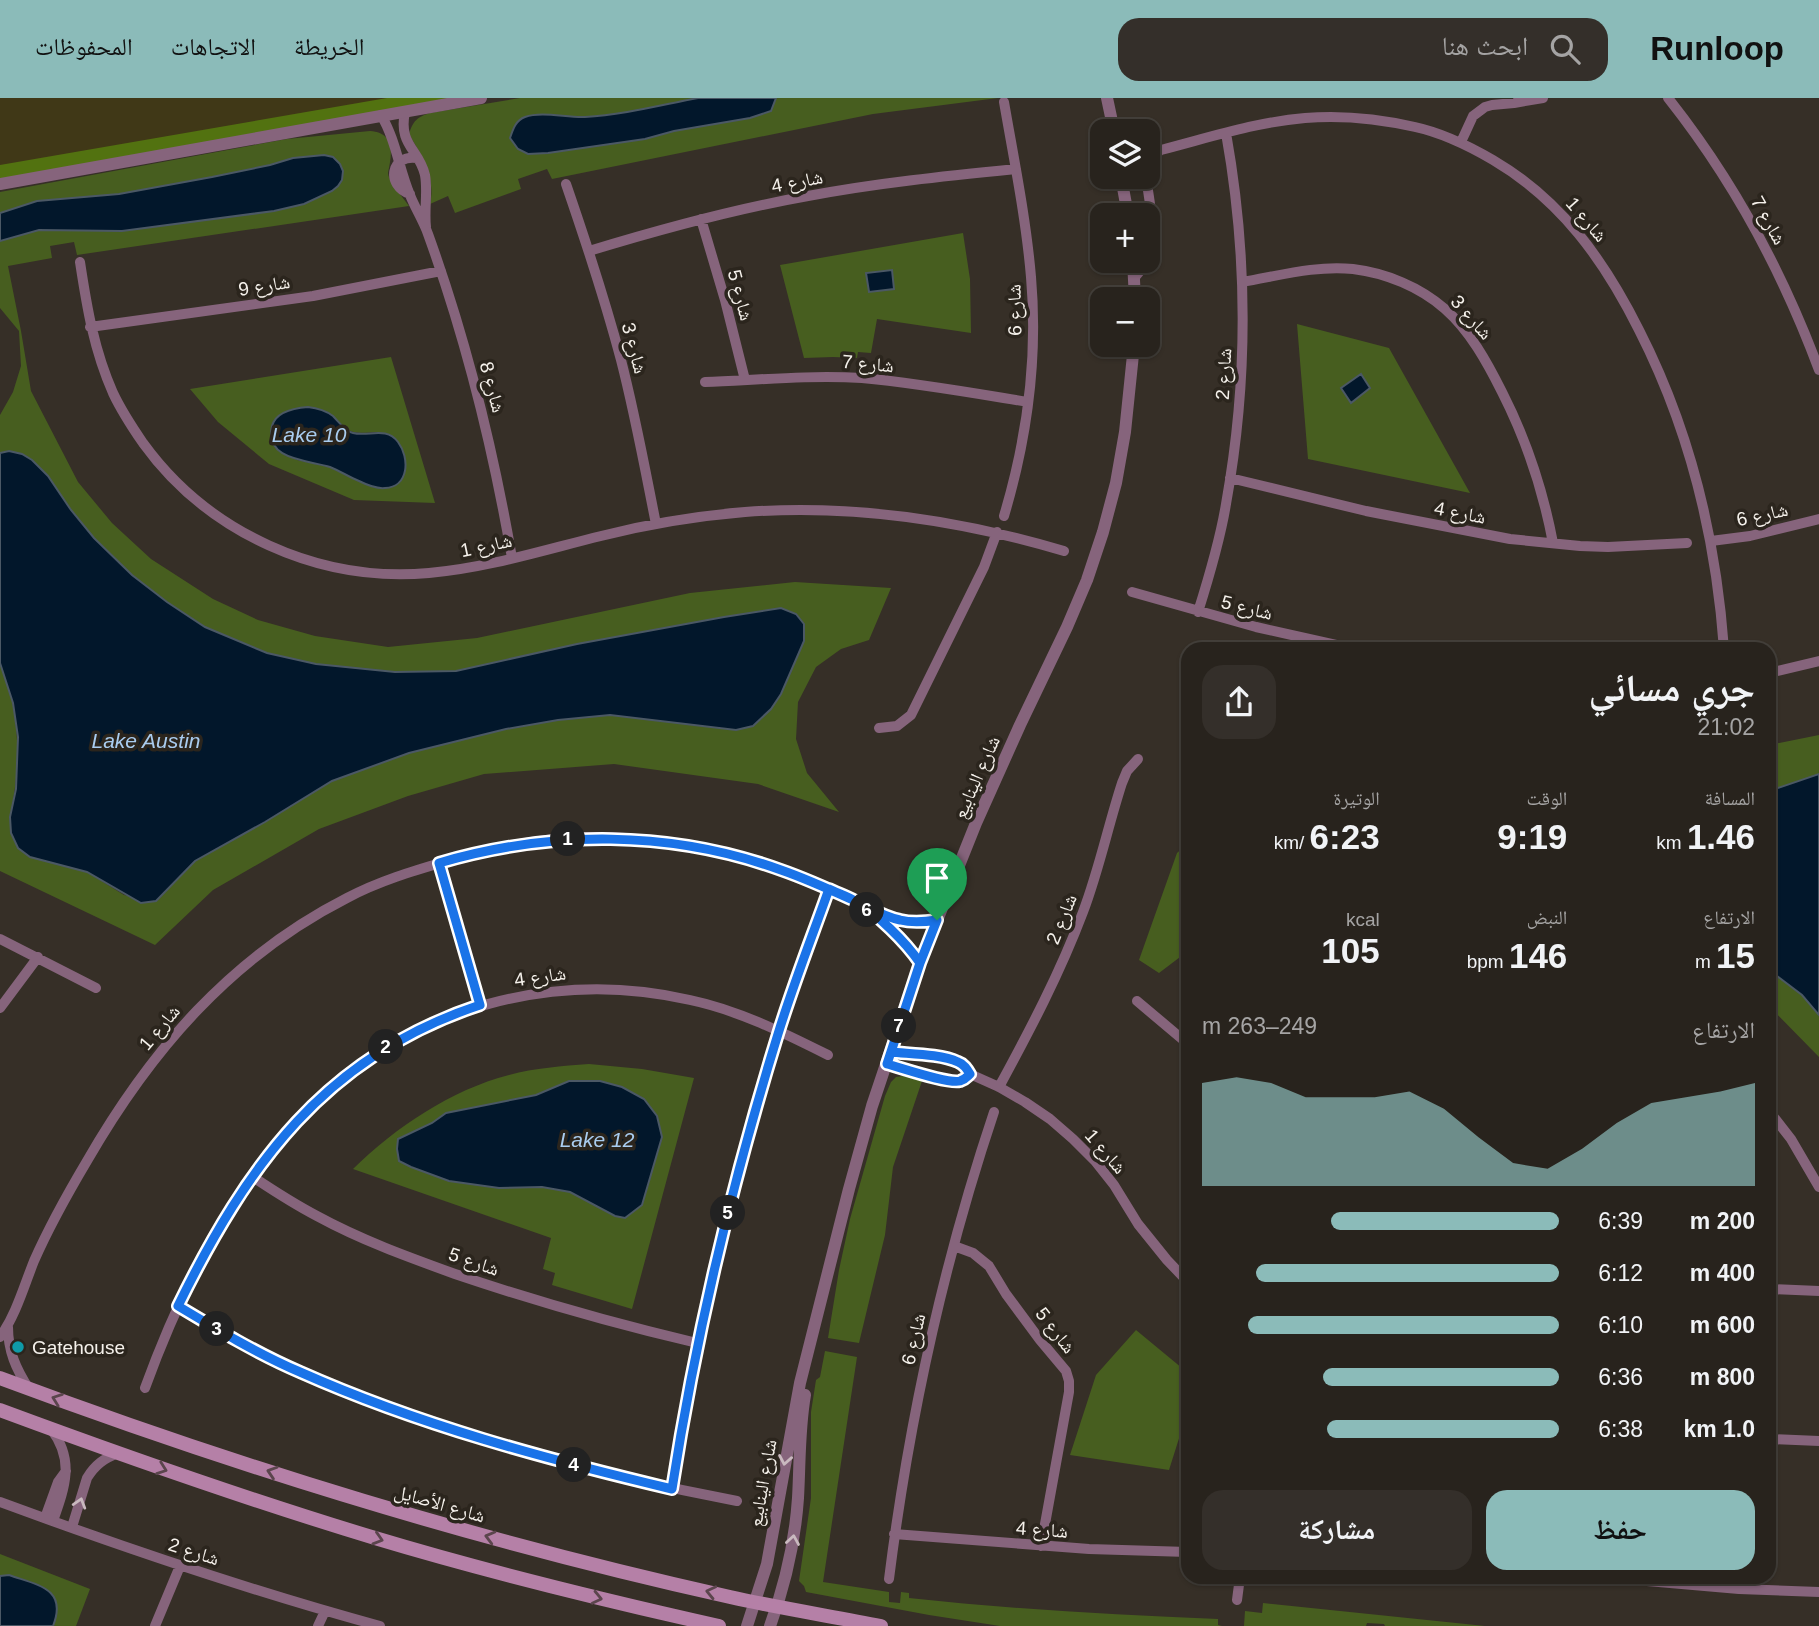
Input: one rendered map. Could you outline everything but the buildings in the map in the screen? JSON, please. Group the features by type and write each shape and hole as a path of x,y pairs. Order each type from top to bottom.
{"main road":[{"name":"شارع الأصايل","path":"0,1378 169,1439 436,1522 589,1563 756,1602 881,1626"},
{"path":"0,1410 214,1487 375,1538 580,1594 719,1626"}],"street":[{"path":"0,184 481,98"},
{"path":"1107,98 1112,119"},
{"path":"1461,142 1473,116 1485,107 1543,98"},
{"name":"شارع 7","path":"1668,98 1718,167 1751,221 1780,276 1819,370"},
{"name":"شارع 6","path":"1004,102 1025,225 1031,278 1032,358 1017,468 1004,516"},
{"name":"شارع 8","path":"405,112 405,139 417,158 425,179 426,230"},
{"path":"381,115 392,135 399,163"},
{"name":"شارع 1","path":"1161,150 1265,124 1305,118 1346,117 1418,127 1461,142 1510,170 1542,196 1575,229 1609,275 1666,388 1695,474 1711,541 1723,642"},
{"name":"شارع 2","path":"1198,612 1217,545 1230,478 1242,379 1242,282 1233,170 1226,133"},
{"path":"417,158 405,158 395,169 394,177 396,185 409,194 418,194 425,190"},
{"name":"شارع 4","path":"589,251 765,204 851,189 1016,169"},
{"name":"شارع 3","path":"566,184 589,251 634,413 656,524"},
{"path":"1135,277 1152,258 1156,244 1148,189"},
{"name":"شارع 8","path":"409,194 426,230 456,318 485,423 512,558"},
{"name":"شارع 5","path":"701,219 746,380"},
{"name":"شارع 1","path":"80,262 90,327 101,362 114,395 153,456 192,497 222,520 272,547 303,559 340,569 379,574 430,573 484,565 656,524 775,511 833,511 923,518 997,532 1064,551"},
{"name":"شارع 3","path":"1242,282 1316,269 1352,269 1386,276 1418,290 1445,309 1483,356 1518,424 1535,468 1548,513 1553,543"},
{"name":"شارع 9","path":"90,327 313,296 441,271"},
{"path":"1134,273 1135,287"},
{"name":"شارع الينابيع","path":"747,1626 764,1576 796,1402 872,1106 937,920 998,774 1067,627 1095,556 1116,483 1125,432 1133,357"},
{"name":"شارع 7","path":"705,382 812,377 862,379 1028,402"},
{"name":"شارع 4","path":"1230,478 1418,521 1510,538 1608,547 1687,544"},
{"name":"شارع 6","path":"1711,541 1750,536 1819,519"},
{"path":"879,728 897,726 911,715 981,575 997,532"},
{"name":"شارع 5","path":"1132,592 1198,612 1320,642"},
{"path":"1776,671 1819,661"},
{"name":"شارع 2","path":"999,1087 1073,938 1097,872 1122,783 1138,759"},
{"name":"شارع 1","path":"0,1337 8,1326 36,1258 86,1162 153,1059 229,978 266,947 306,920 381,882 472,853 542,841 578,838 649,840 736,856 779,869 888,917 914,922 937,920"},
{"path":"439,863 480,1005"},
{"path":"672,1489 697,1343 741,1163 779,1032 829,889"},
{"name":"شارع 1","path":"856,901 892,930 920,963"},
{"path":"0,939 96,988"},
{"path":"0,1008 38,957"},
{"name":"شارع 4","path":"145,1388 178,1306 209,1246 253,1177 294,1124 332,1086 352,1070 413,1033 480,1005 530,993 624,989 704,1003 779,1032 828,1055"},
{"path":"1137,1001 1181,1038"},
{"name":"شارع 1","path":"889,1058 930,1056 956,1061 966,1067 970,1074 999,1087 1050,1119 1088,1154 1114,1185 1138,1224 1181,1275"},
{"path":"889,1058 952,1081 965,1079 970,1074"},
{"name":"شارع 6","path":"888,1579 922,1375 954,1246 994,1112"},
{"path":"1776,1120 1791,1139 1819,1187"},
{"name":"شارع 5","path":"253,1177 286,1199 356,1236 439,1268 534,1300 697,1343"},
{"name":"شارع 5","path":"954,1246 973,1253 989,1266 1006,1294 1066,1371 1069,1381 1041,1546"},
{"path":"1776,1289 1819,1291"},
{"path":"178,1306 237,1341 361,1398 506,1446 589,1469 737,1501"},
{"name":"شارع 1","path":"8,1326 8,1345 13,1362 29,1389"},
{"name":"شارع الينابيع","path":"771,1626 786,1581 796,1520 801,1426 811,1346"},
{"path":"49,1519 65,1485 65,1462 61,1444 51,1429"},
{"path":"1776,1440 1819,1441"},
{"path":"72,1527 87,1478 97,1465 119,1453"},
{"path":"65,1471 87,1478"},
{"name":"شارع 2","path":"0,1502 180,1566 380,1626"},
{"name":"شارع 4","path":"894,1534 1041,1546 1181,1552"},
{"path":"155,1626 180,1566"},
{"path":"1237,1600 1239,1584"},
{"path":"1681,1584 1819,1592"},
{"path":"318,1626 325,1611"}],"green space":[{"path":"374,98 481,98 0,184 0,164"},
{"path":"520,98 998,98 873,114 552,179 547,169 518,179 521,189 455,213 448,196 430,204 429,176 409,134 416,120 430,113"},
{"path":"370,131 382,134 388,140 391,150 389,177 409,206 77,255 74,242 50,246 52,258 8,266 31,391 78,482 112,523 151,559 213,599 258,620 315,636 388,647 477,638 690,593 795,582 891,588 869,640 841,649 816,667 798,702 796,739 807,773 839,812 758,784 614,764 484,774 408,796 319,829 213,890 155,945 0,871 0,663 12,701 17,739 16,778 10,817 30,857 87,872 124,895 157,901 195,861 332,781 409,753 506,729 610,715 736,730 804,641 804,624 796,614 640,633 456,671 395,672 316,664 267,653 205,627 167,602 132,575 94,538 71,510 9,451 0,453 0,415 13,392 21,366 19,331 0,308 0,192 287,139"},
{"path":"963,233 970,279 971,333 877,319 871,353 858,352 857,358 804,358 780,265"},
{"path":"1297,324 1389,348 1470,493 1308,459"},
{"path":"391,357 435,503 354,500 269,464 218,422 190,389","holes":["330,414 350,431 377,432 394,486 372,487 329,467 297,460 280,450 272,440"]},
{"path":"1819,735 1819,774 1776,789 1776,744"},
{"path":"1181,849 1181,956 1159,973 1139,960 1177,853"},
{"path":"1776,975 1802,995 1819,1015 1819,1057 1776,1013"},
{"path":"589,1064 694,1078 632,1309 552,1285 555,1273 543,1269 551,1238 353,1169 406,1125 466,1090 519,1073","holes":["569,1081 622,1087 644,1099 657,1116 662,1137 642,1205 615,1216 570,1192 542,1187 499,1188 449,1181 399,1161 432,1123 446,1113 536,1095"]},
{"path":"896,1077 922,1081 893,1167 885,1235 859,1343 828,1338 850,1219 885,1096 891,1082"},
{"path":"1136,1330 1181,1367 1181,1432 1169,1470 1070,1455 1096,1375"},
{"path":"825,1351 857,1357 823,1582 889,1592 889,1602 900,1603 901,1592 909,1593 909,1598 986,1605 1218,1619 1218,1625 1222,1626 1000,1626 806,1592 799,1581 811,1498 811,1412 816,1380 820,1377"},
{"path":"0,1554 90,1589 76,1626 0,1626"},
{"path":"1263,1603 1485,1626 1385,1626 1367,1623 1366,1626 1244,1626 1245,1611 1262,1613"}],"sand":[{"path":"0,98 387,98 0,165"}],"water":[{"path":"698,98 776,98 771,111 750,118 674,131 645,139 528,154 518,149 510,138 519,120 532,115 599,116"},
{"path":"324,155 333,157 340,164 343,171 342,180 332,191 304,204 274,211 122,231 39,230 0,241 0,213 37,201 119,194 270,165 293,158"},
{"path":"892,270 894,289 869,292 866,273"},
{"path":"1361,374 1370,388 1351,403 1341,388"},
{"name":"Lake 10","path":"308,407 330,414 353,433 383,433 393,437 402,449 405,463 405,471 399,483 385,488 375,487 330,467 281,453 271,438 274,421 287,411"},
{"name":"Lake Austin","path":"9,451 32,460 48,476 94,538 132,575 205,627 267,653 316,664 395,672 456,671 577,644 781,608 796,614 804,624 804,641 781,694 771,709 753,726 736,730 610,715 506,729 409,753 332,781 195,861 156,901 141,903 87,872 30,857 18,848 11,833 10,817 16,789 18,737 13,703 0,663 0,453"},
{"path":"1819,774 1819,1015 1802,995 1776,975 1776,789"},
{"name":"Lake 12","path":"569,1081 600,1081 622,1087 644,1099 657,1116 662,1137 642,1205 625,1218 615,1216 570,1192 542,1187 499,1188 449,1181 399,1161 398,1139 432,1123 446,1113 536,1095"},
{"path":"9,1575 39,1586 53,1596 57,1613 53,1626 0,1626 0,1576"}],"place":[{"name":"Gatehouse","path":"18,1347"}],"route":[{"path":"937,920 891,1052 960,1062 970,1074 959,1081 887,1064 920,963 892,930 856,901 829,889 779,1032 729,1207 697,1343 672,1489 506,1446 361,1398 237,1341 178,1306 229,1212 272,1150 312,1104 352,1070 392,1044 435,1022 480,1005 439,863 472,853 542,841 578,838 649,840 736,856 779,869 829,889 856,901 888,917 914,922 937,920"}]}
